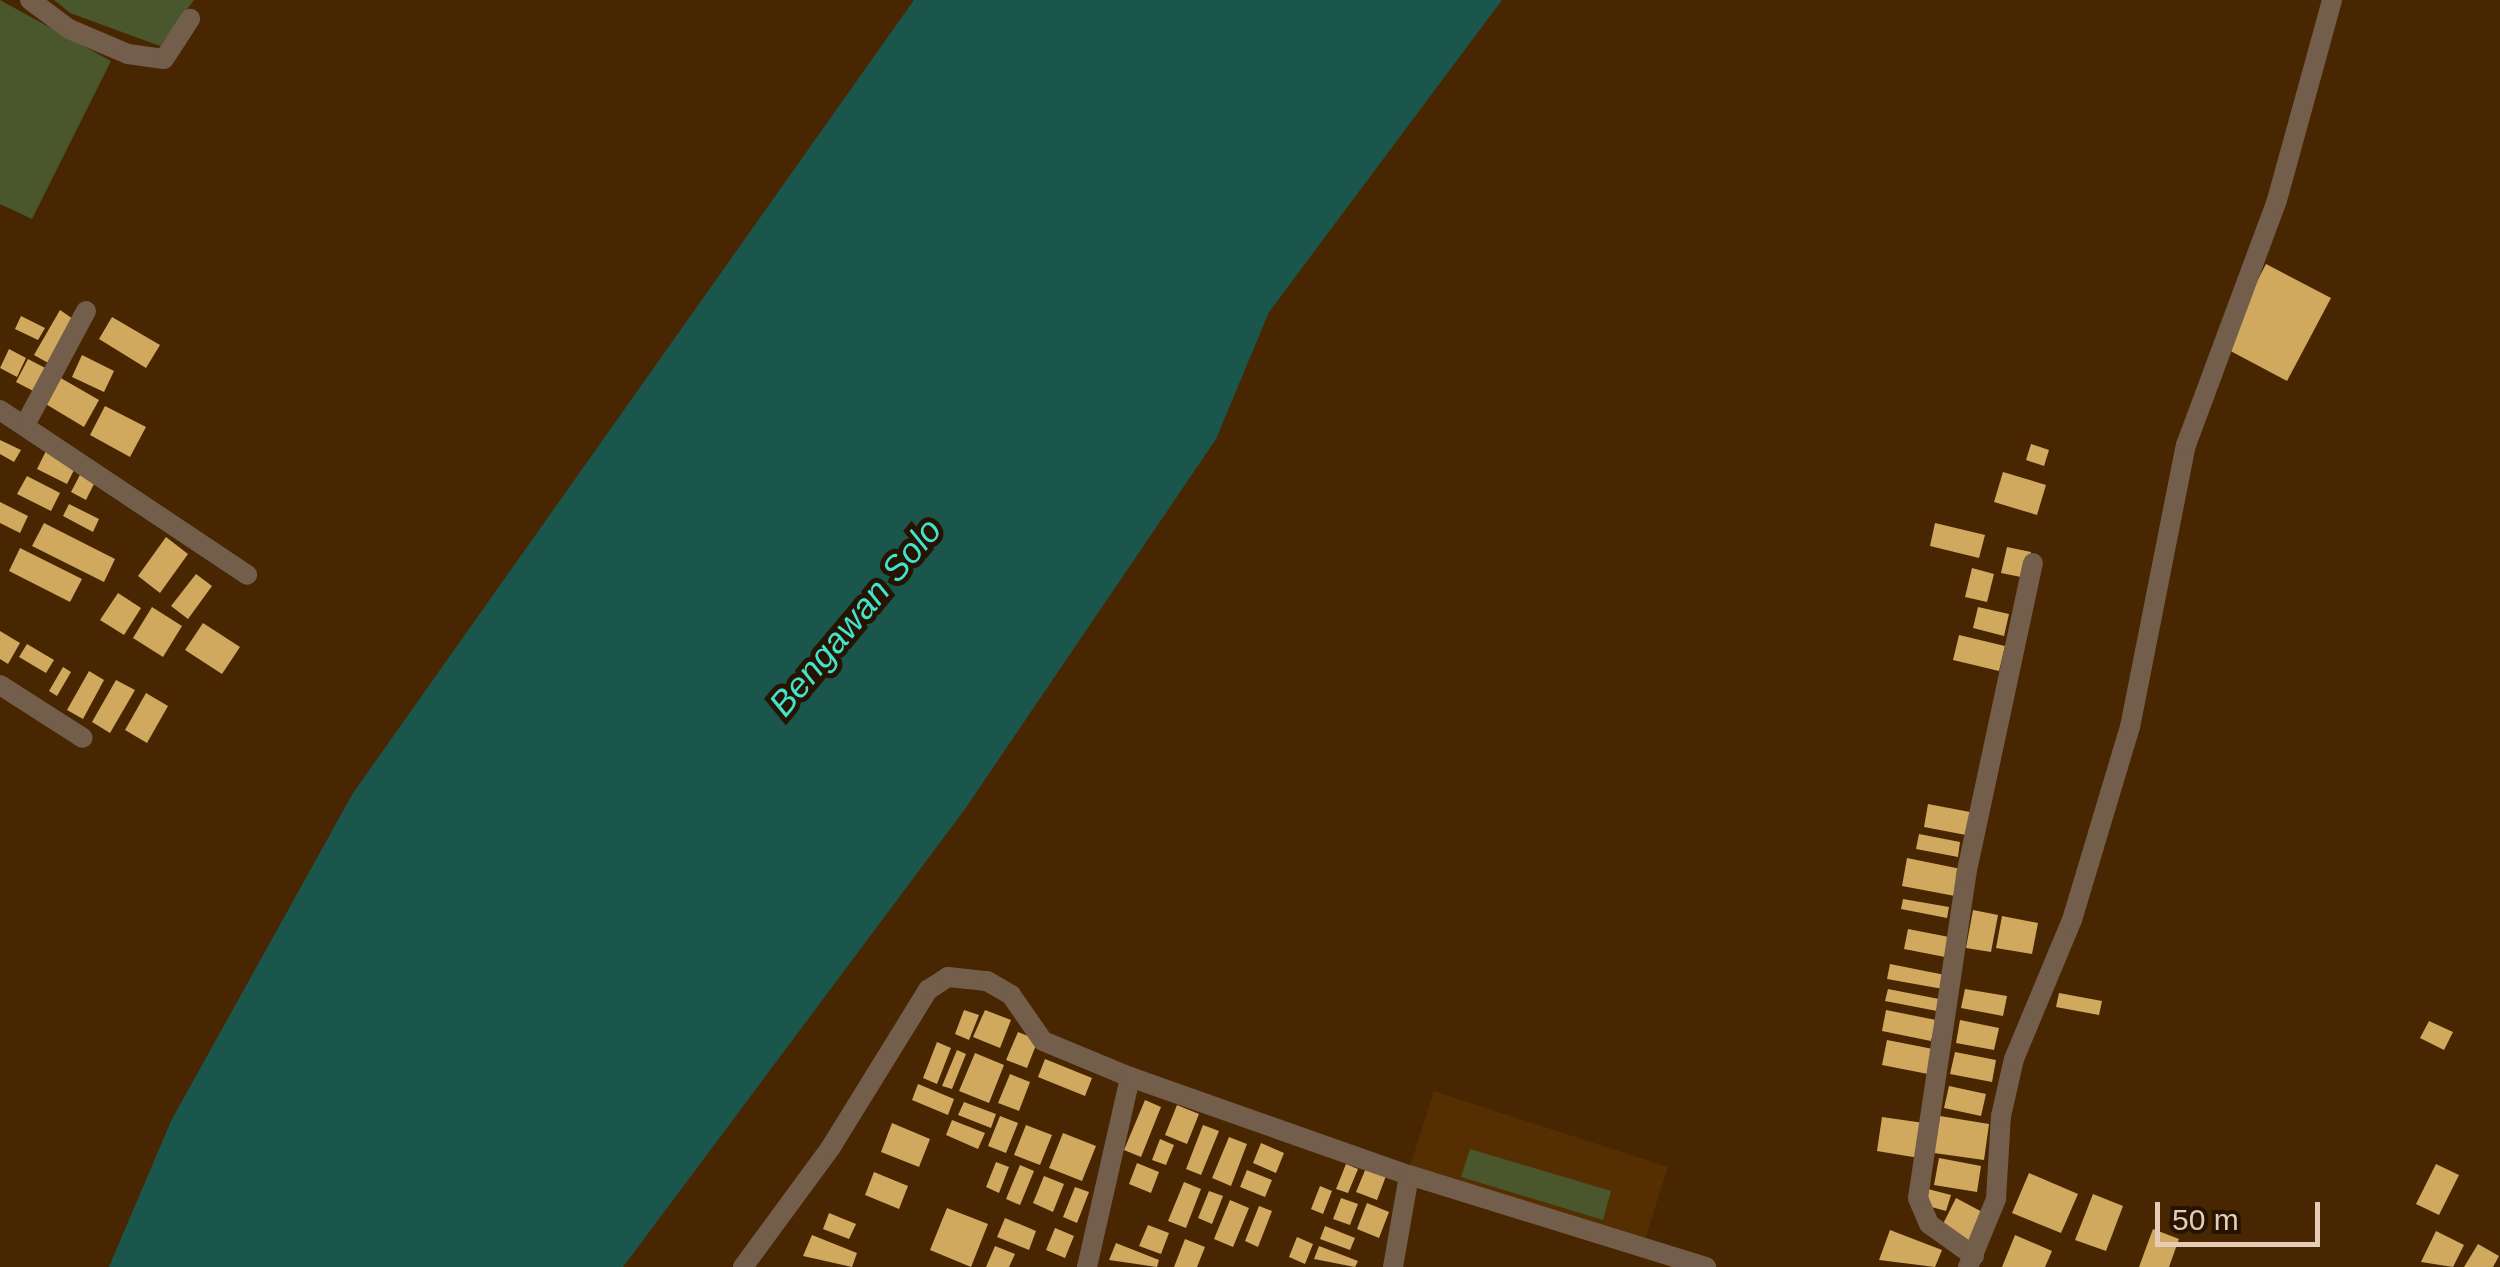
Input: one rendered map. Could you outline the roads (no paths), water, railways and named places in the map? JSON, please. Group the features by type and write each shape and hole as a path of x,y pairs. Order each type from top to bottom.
{"street":[{"path":"30,0 69,29 128,54 164,59 190,19"},
{"path":"2033,563 1966,875 1918,1198 1930,1224 1971,1261 1996,1198 2001,1116 2014,1059 2072,920 2130,727 2186,444 2289,165 2332,0"},
{"path":"26,423 86,310"},
{"path":"0,410 26,423 246,574"},
{"path":"0,685 83,738"},
{"path":"743,1267 831,1146 928,990 948,977 988,981 1011,995 1043,1040 1130,1077 1410,1176 1706,1267"},
{"path":"1087,1267 1130,1077"},
{"path":"1393,1267 1410,1176"}],"water":[{"name":"Bengawan Solo","path":"914,0 1502,0 1269,312 1216,439 965,809 623,1267 109,1267 171,1121 353,793"}]}
